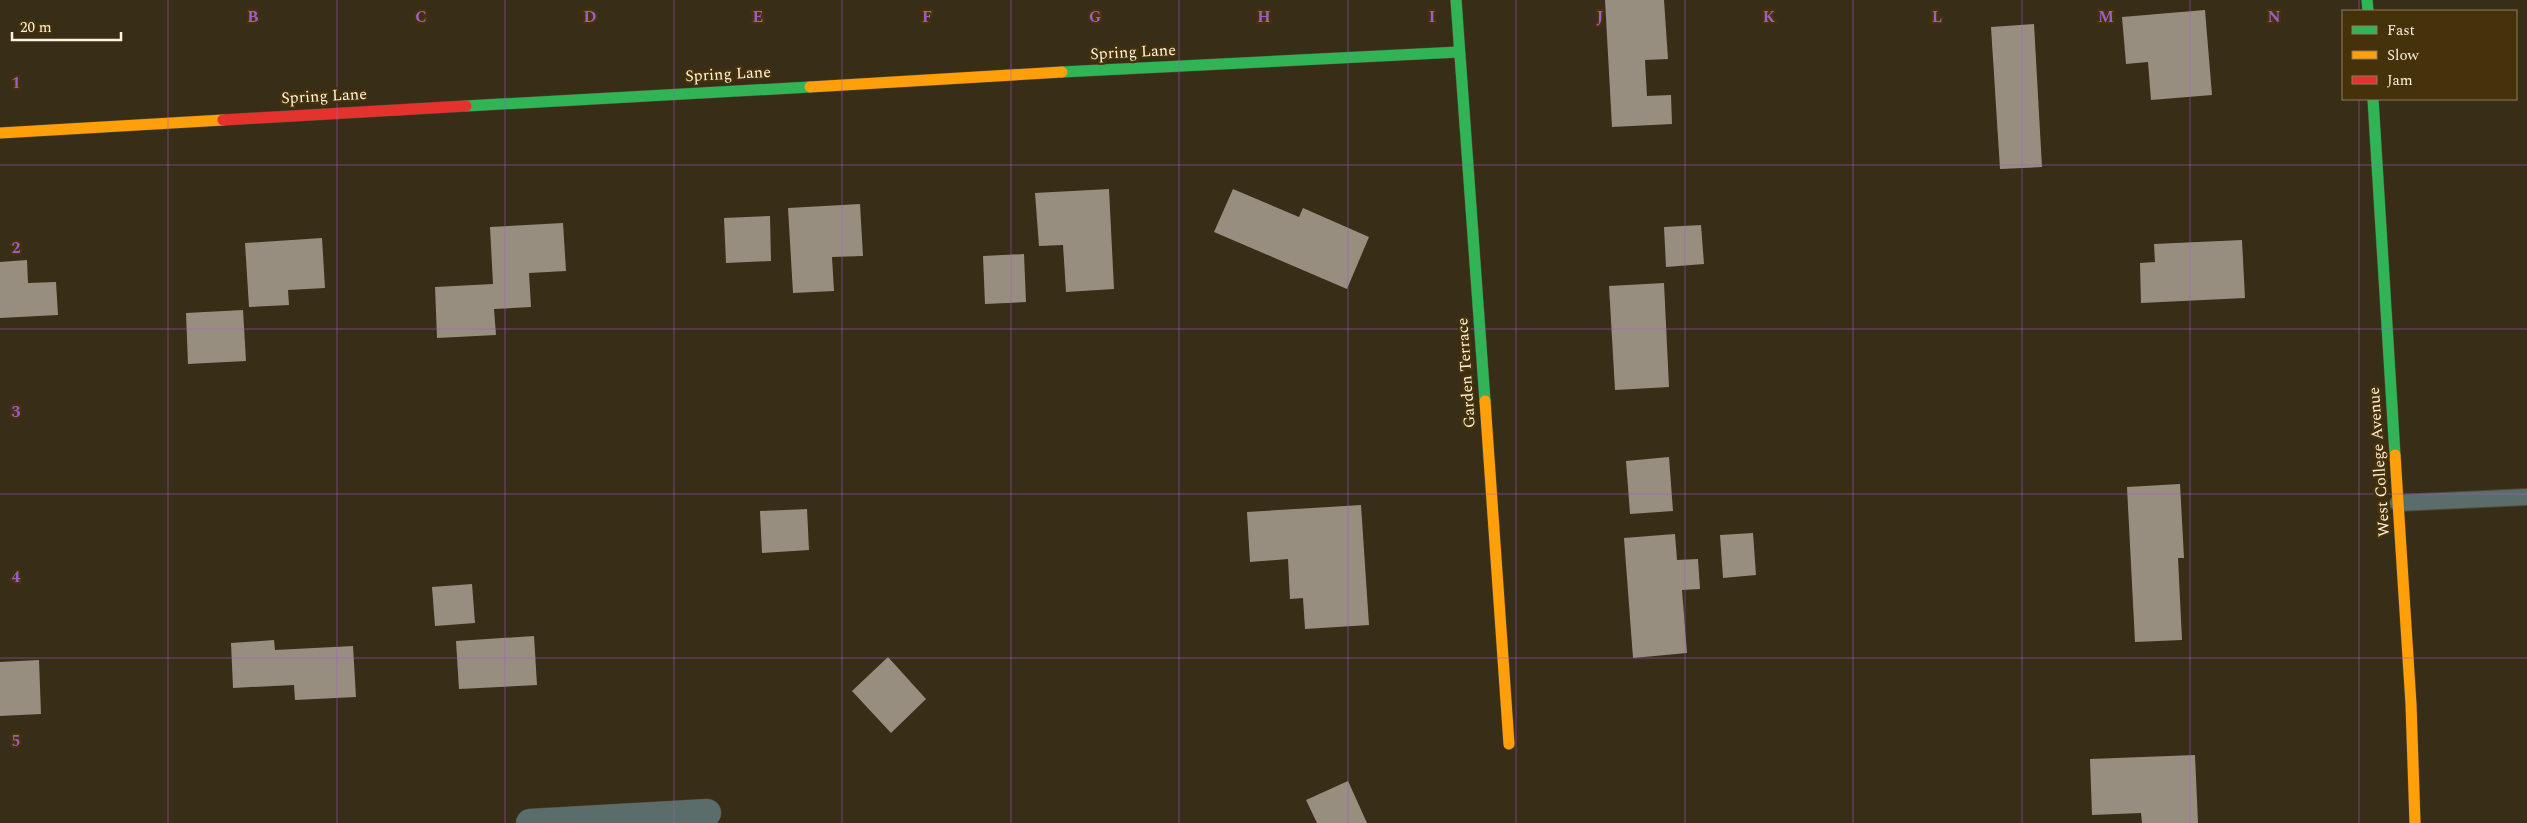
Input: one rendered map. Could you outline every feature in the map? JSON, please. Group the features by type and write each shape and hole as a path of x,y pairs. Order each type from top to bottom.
{"street":[{"name":"Garden Terrace","path":"1456,0 1510,744"},
{"name":"Spring Lane","path":"0,133 1270,60 1459,52"},
{"name":"West College Avenue","path":"2373,100 2411,704 2416,823"},
{"path":"530,823 707,813"}],"lane":[{"path":"2398,503 2527,497"}],"building":[{"path":"1605,0 1664,0 1668,59 1645,60 1647,96 1671,95 1672,124 1612,127"},
{"path":"2205,10 2212,95 2151,100 2148,62 2126,64 2122,17"},
{"path":"2034,24 2042,167 2000,169 1991,27"},
{"path":"1109,189 1114,289 1066,292 1063,245 1039,246 1035,193"},
{"path":"1233,189 1299,217 1303,208 1369,237 1347,289 1214,232"},
{"path":"860,204 863,256 832,257 834,291 793,293 788,208"},
{"path":"770,216 771,261 726,263 724,218"},
{"path":"563,223 566,271 529,273 531,307 494,309 496,335 437,338 435,287 493,284 490,227"},
{"path":"1701,225 1704,264 1666,267 1664,227"},
{"path":"322,238 325,288 288,290 289,305 249,307 245,243"},
{"path":"2242,240 2245,298 2141,303 2140,263 2155,262 2154,244"},
{"path":"1024,254 1026,302 985,304 983,256"},
{"path":"27,260 28,283 56,282 58,315 0,318 0,262"},
{"path":"1664,283 1669,387 1615,390 1609,286"},
{"path":"243,310 246,361 188,364 186,313"},
{"path":"1669,457 1673,511 1630,514 1626,461"},
{"path":"2180,484 2184,558 2178,558 2182,640 2135,642 2127,487"},
{"path":"1361,505 1369,625 1305,629 1303,598 1290,599 1288,559 1250,562 1247,512"},
{"path":"807,509 809,550 762,553 760,511"},
{"path":"1753,533 1756,575 1723,578 1720,535"},
{"path":"1675,534 1677,560 1698,559 1700,589 1682,590 1687,653 1633,658 1624,538"},
{"path":"472,584 475,623 435,626 432,587"},
{"path":"534,636 537,685 459,689 456,641"},
{"path":"274,640 275,650 353,646 356,697 295,700 294,685 233,688 231,643"},
{"path":"888,657 926,699 891,733 852,691"},
{"path":"39,660 41,714 0,716 0,662"},
{"path":"2195,755 2198,823 2142,823 2141,813 2092,815 2090,759"},
{"path":"1348,781 1367,823 1317,823 1306,800"}],"traffic: fast":[{"path":"1456,0 1485,401"},
{"path":"2367,0 2368,10"},
{"path":"1062,72 1459,52"},
{"path":"466,106 810,87"},
{"path":"2373,100 2395,455"}],"traffic: slow":[{"path":"810,87 1062,72"},
{"path":"0,133 223,120"},
{"path":"1485,401 1509,744"},
{"path":"2395,455 2411,704 2415,823"}],"traffic: jam":[{"path":"223,120 466,106"}]}
